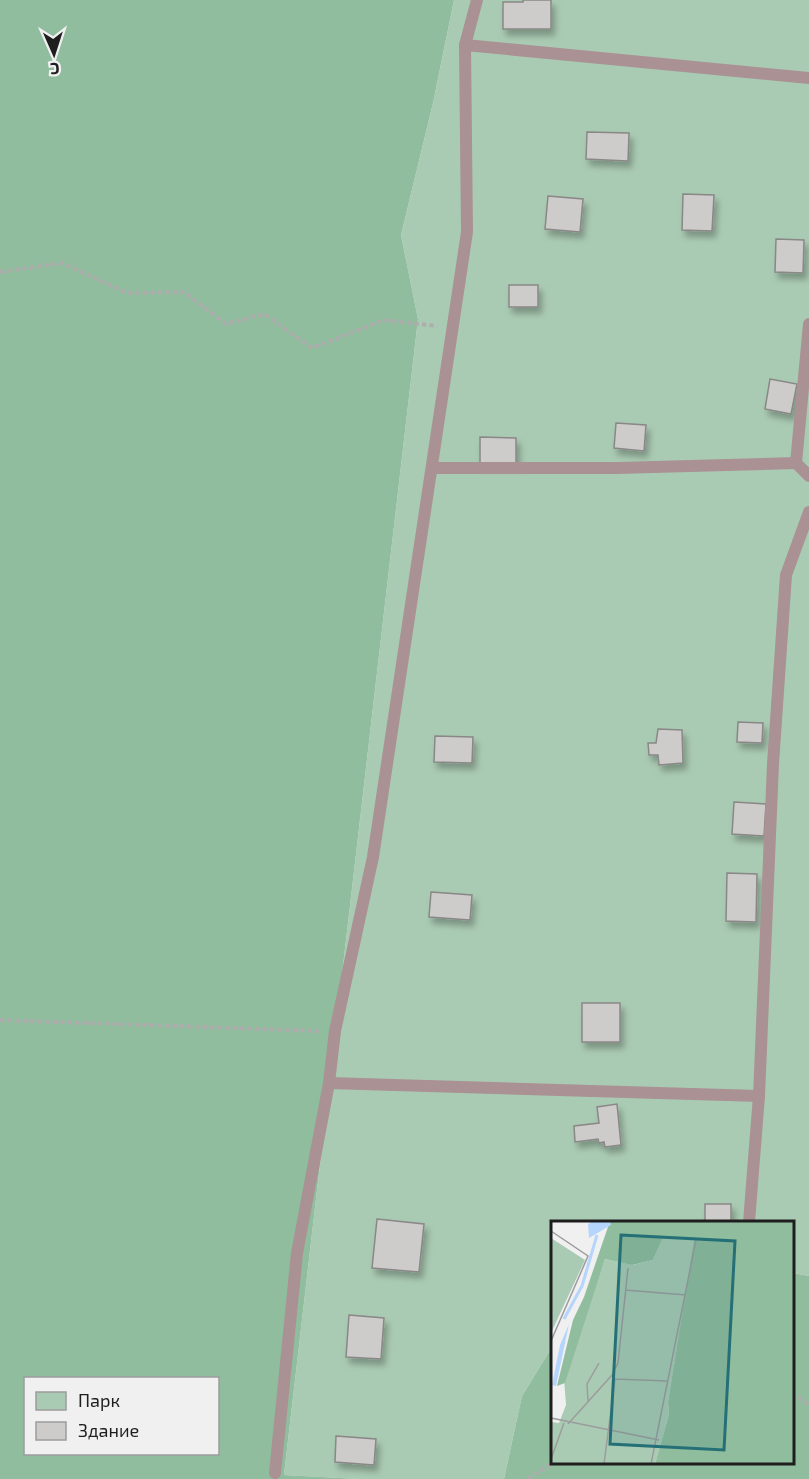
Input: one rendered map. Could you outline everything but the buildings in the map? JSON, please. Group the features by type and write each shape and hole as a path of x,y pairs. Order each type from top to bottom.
{"lane":[{"path":"275,1473 297,1253 329,1083 335,1031 373,858 467,232 465,45 477,0"},
{"path":"465,45 809,78"},
{"path":"796,463 809,324"},
{"path":"433,468 617,468 796,463 809,476"},
{"path":"748,1221 759,1096 773,764 786,575 809,512"},
{"path":"329,1083 759,1096"}],"path":[{"path":"0,273 63,263 127,293 184,292 226,324 264,314 312,348 384,320 453,328"},
{"path":"0,1020 335,1031"},
{"path":"794,1394 809,1405"},
{"path":"528,1479 551,1464"}],"green space":[{"path":"0,0 454,0 433,103 401,235 418,319 284,1475 359,1479 0,1479"},
{"path":"454,0 809,0 809,1276 794,1273 794,1221 551,1221 551,1349 522,1396 504,1479 359,1479 284,1475 418,319 401,235 433,103"},
{"path":"794,1273 809,1276 809,1479 504,1479 522,1396 551,1349 551,1464 794,1464"}]}
